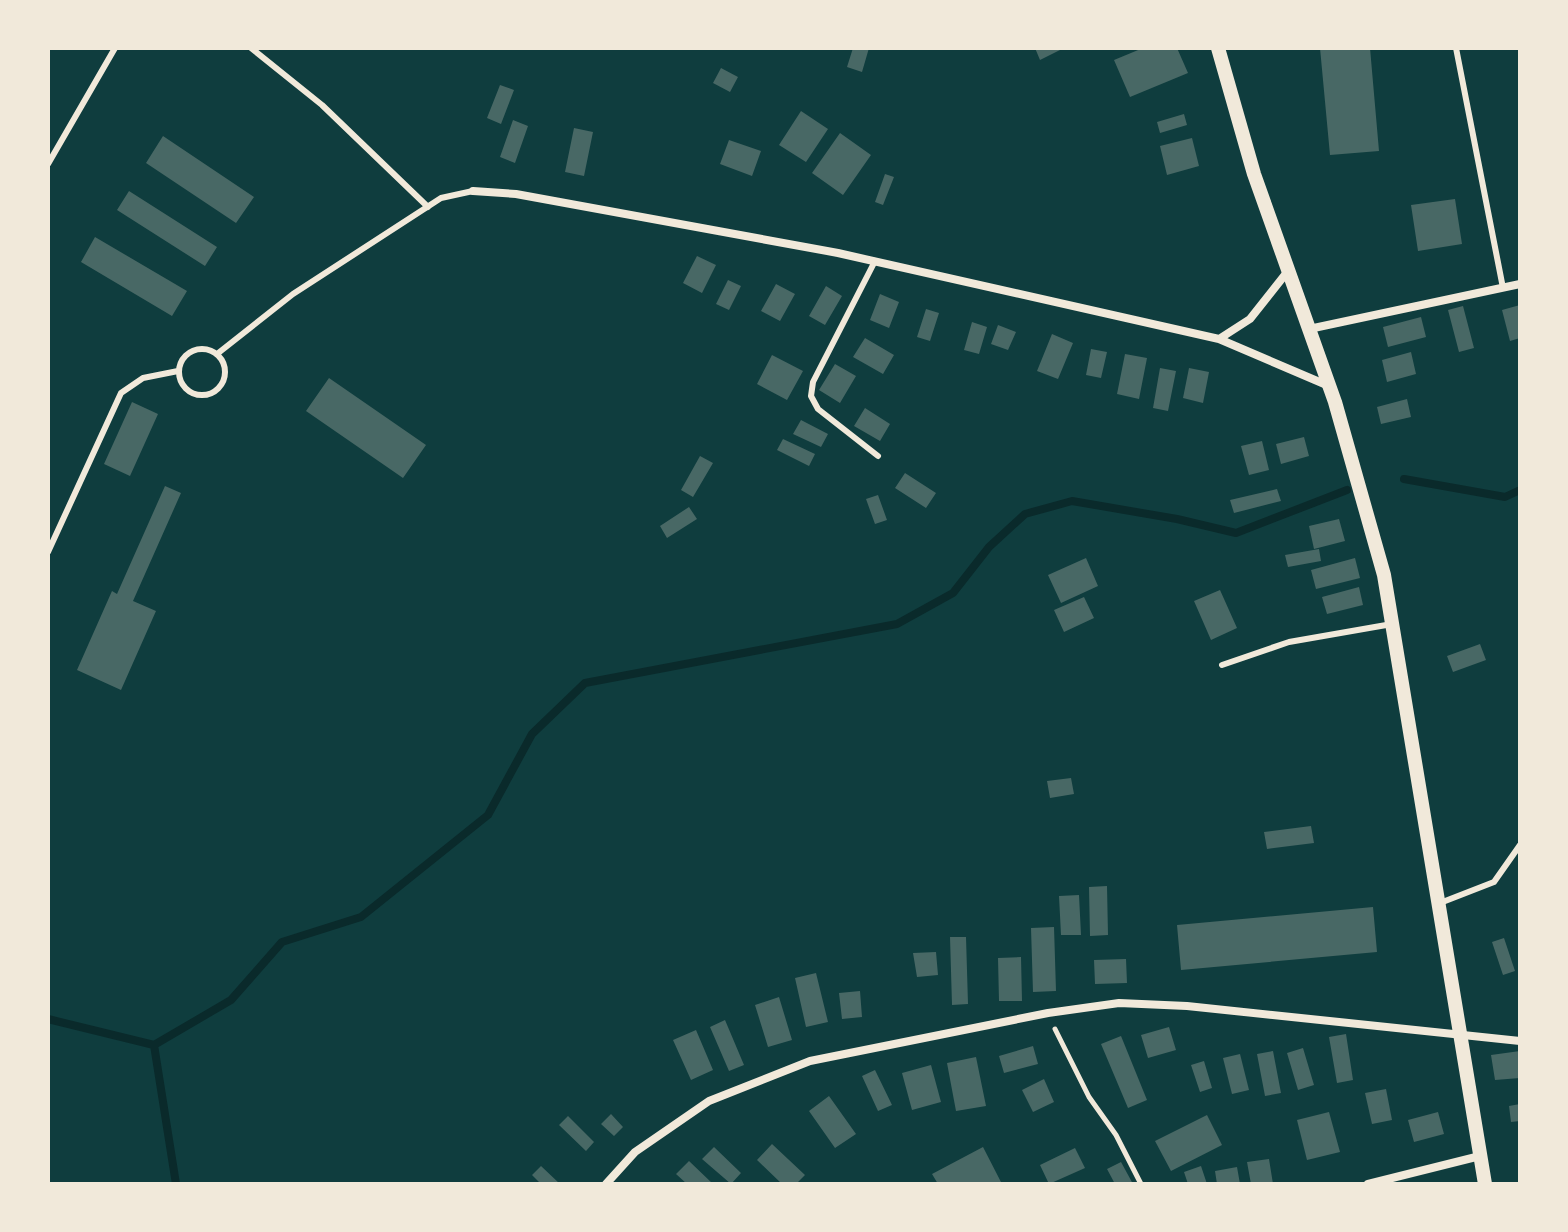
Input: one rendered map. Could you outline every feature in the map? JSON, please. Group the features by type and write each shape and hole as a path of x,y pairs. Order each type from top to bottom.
{"street":[{"path":"1218,48 1254,174 1330,387 1384,575 1485,1184"},
{"path":"473,191 516,194 875,261 1219,339 1330,387"},
{"path":"1219,339 1250,319 1288,271"},
{"path":"1309,329 1520,284"},
{"path":"606,1184 635,1152 709,1101 810,1061 1048,1013 1119,1003 1146,1004 1520,1041"},
{"path":"1368,1184 1480,1156"}],"lane":[{"path":"48,164 115,48"},
{"path":"251,48 322,105 428,207"},
{"path":"1456,48 1503,288"},
{"path":"217,354 293,294 441,198 473,191"},
{"path":"875,261 813,382 811,396 818,409 878,456"},
{"path":"203,349 217,354 222,360 225,376 218,389 211,393 195,394 188,391 179,379 178,371 189,352 203,349"},
{"path":"48,552 121,393 143,378 178,371"},
{"path":"1222,665 1289,642 1392,624"},
{"path":"1437,904 1494,882 1520,845"}],"path":[{"path":"1048,1013 1089,1097 1116,1135 1141,1184"}],"building":[{"path":"853,48 869,48 862,72 847,67"},
{"path":"1035,48 1064,48 1040,60"},
{"path":"1143,48 1177,48 1188,73 1130,97 1114,60"},
{"path":"1320,48 1370,48 1379,151 1330,155"},
{"path":"721,68 738,77 730,92 713,83"},
{"path":"500,85 514,90 501,124 487,118"},
{"path":"801,111 828,129 806,162 779,145"},
{"path":"1184,114 1187,125 1160,133 1157,122"},
{"path":"513,120 528,126 515,163 500,157"},
{"path":"574,128 593,132 584,176 565,172"},
{"path":"840,133 871,155 843,195 812,173"},
{"path":"163,136 254,197 236,223 146,163"},
{"path":"1192,138 1199,166 1167,175 1160,146"},
{"path":"729,140 761,151 752,176 720,164"},
{"path":"885,174 894,177 883,205 875,202"},
{"path":"129,191 217,247 205,266 117,210"},
{"path":"1455,199 1462,244 1418,251 1411,205"},
{"path":"95,237 187,291 172,316 81,262"},
{"path":"697,256 716,265 702,293 683,283"},
{"path":"728,280 741,286 729,310 716,304"},
{"path":"776,284 795,294 780,321 761,311"},
{"path":"826,286 842,296 825,325 809,316"},
{"path":"880,294 899,302 889,328 870,320"},
{"path":"1520,305 1520,338 1510,341 1502,310"},
{"path":"1463,306 1474,348 1459,352 1448,310"},
{"path":"926,309 939,313 930,341 917,337"},
{"path":"1421,317 1426,337 1388,347 1383,327"},
{"path":"972,322 987,327 979,354 964,350"},
{"path":"998,325 1016,332 1008,350 991,344"},
{"path":"1052,334 1073,343 1058,379 1037,371"},
{"path":"865,338 894,355 883,374 853,357"},
{"path":"1091,349 1107,352 1101,378 1086,375"},
{"path":"1411,352 1416,374 1387,382 1382,360"},
{"path":"1125,354 1147,358 1139,399 1117,394"},
{"path":"772,355 803,371 787,400 757,384"},
{"path":"835,364 856,376 840,403 819,390"},
{"path":"1160,368 1176,371 1168,411 1153,408"},
{"path":"1189,368 1209,372 1203,403 1183,398"},
{"path":"329,378 426,445 403,478 306,411"},
{"path":"1407,399 1411,417 1381,424 1377,407"},
{"path":"132,402 158,414 130,476 104,464"},
{"path":"865,408 890,424 880,441 854,426"},
{"path":"801,420 828,434 821,447 793,434"},
{"path":"1304,437 1309,456 1281,464 1276,444"},
{"path":"783,439 815,454 809,466 777,450"},
{"path":"1262,441 1269,470 1249,475 1241,446"},
{"path":"700,456 713,463 693,497 681,490"},
{"path":"905,473 936,493 926,508 895,488"},
{"path":"165,486 181,493 133,601 156,611 121,690 77,670 112,591 117,594"},
{"path":"1277,489 1281,501 1234,513 1230,500"},
{"path":"878,495 887,520 875,524 866,499"},
{"path":"689,507 697,519 667,538 660,526"},
{"path":"1339,519 1345,541 1314,549 1309,526"},
{"path":"1319,549 1321,561 1288,567 1285,555"},
{"path":"1086,558 1098,586 1061,603 1048,575"},
{"path":"1355,558 1360,578 1316,589 1311,570"},
{"path":"1359,587 1363,605 1327,614 1322,597"},
{"path":"1220,590 1237,628 1211,640 1194,601"},
{"path":"1084,597 1094,618 1064,632 1054,610"},
{"path":"1480,644 1486,660 1453,672 1447,656"},
{"path":"1071,778 1074,794 1050,798 1047,781"},
{"path":"1311,826 1314,843 1267,849 1264,832"},
{"path":"1107,886 1108,935 1090,936 1089,887"},
{"path":"1079,895 1081,935 1061,935 1059,896"},
{"path":"1373,907 1377,952 1181,970 1177,925"},
{"path":"1054,927 1056,991 1033,992 1031,928"},
{"path":"950,937 966,937 968,1004 952,1005"},
{"path":"1504,938 1515,971 1503,975 1492,942"},
{"path":"936,952 938,975 917,977 913,953"},
{"path":"1021,957 1022,1001 999,1001 998,958"},
{"path":"1126,959 1127,983 1095,984 1094,960"},
{"path":"816,973 828,1022 806,1027 795,978"},
{"path":"860,991 862,1017 842,1019 839,993"},
{"path":"779,997 792,1040 768,1047 755,1005"},
{"path":"725,1020 744,1065 729,1071 710,1027"},
{"path":"1169,1027 1176,1050 1148,1058 1141,1035"},
{"path":"696,1030 713,1070 691,1080 673,1040"},
{"path":"1346,1034 1353,1080 1337,1083 1329,1037"},
{"path":"1121,1036 1147,1100 1128,1108 1101,1044"},
{"path":"1033,1046 1038,1064 1004,1073 999,1056"},
{"path":"1303,1048 1314,1085 1298,1090 1287,1053"},
{"path":"1273,1051 1281,1093 1265,1096 1257,1054"},
{"path":"1520,1051 1520,1078 1495,1080 1491,1055"},
{"path":"1240,1054 1249,1090 1232,1094 1223,1058"},
{"path":"976,1057 986,1106 956,1111 947,1063"},
{"path":"1204,1061 1212,1088 1200,1092 1191,1065"},
{"path":"931,1065 941,1102 912,1110 902,1073"},
{"path":"875,1070 892,1105 878,1111 862,1076"},
{"path":"1044,1079 1054,1102 1033,1112 1022,1090"},
{"path":"1386,1089 1392,1120 1372,1124 1365,1093"},
{"path":"829,1096 856,1134 835,1148 809,1111"},
{"path":"1520,1104 1520,1121 1511,1122 1509,1106"},
{"path":"1329,1112 1340,1152 1307,1160 1297,1120"},
{"path":"1438,1112 1444,1134 1414,1142 1408,1120"},
{"path":"611,1114 623,1127 614,1136 601,1124"},
{"path":"1207,1115 1222,1145 1171,1171 1155,1141"},
{"path":"568,1116 594,1142 586,1151 559,1125"},
{"path":"772,1144 805,1175 796,1184 782,1184 757,1160"},
{"path":"714,1147 741,1173 731,1184 702,1159"},
{"path":"983,1147 1002,1184 938,1184 932,1174"},
{"path":"1075,1148 1085,1168 1049,1184 1040,1165"},
{"path":"1269,1159 1273,1184 1251,1184 1247,1162"},
{"path":"689,1161 713,1184 687,1184 676,1174"},
{"path":"1121,1162 1133,1184 1115,1184 1107,1169"},
{"path":"541,1166 560,1184 541,1184 532,1175"},
{"path":"1201,1166 1207,1184 1188,1184 1184,1172"},
{"path":"1237,1167 1240,1184 1217,1184 1215,1171"}],"waterway":[{"path":"1404,479 1505,497 1520,490"},
{"path":"48,1019 154,1045 231,1000 282,942 361,917 488,815 532,734 585,683 897,624 953,593 989,547 1025,514 1072,501 1177,519 1236,533 1347,490"},
{"path":"154,1045 176,1184"}]}
